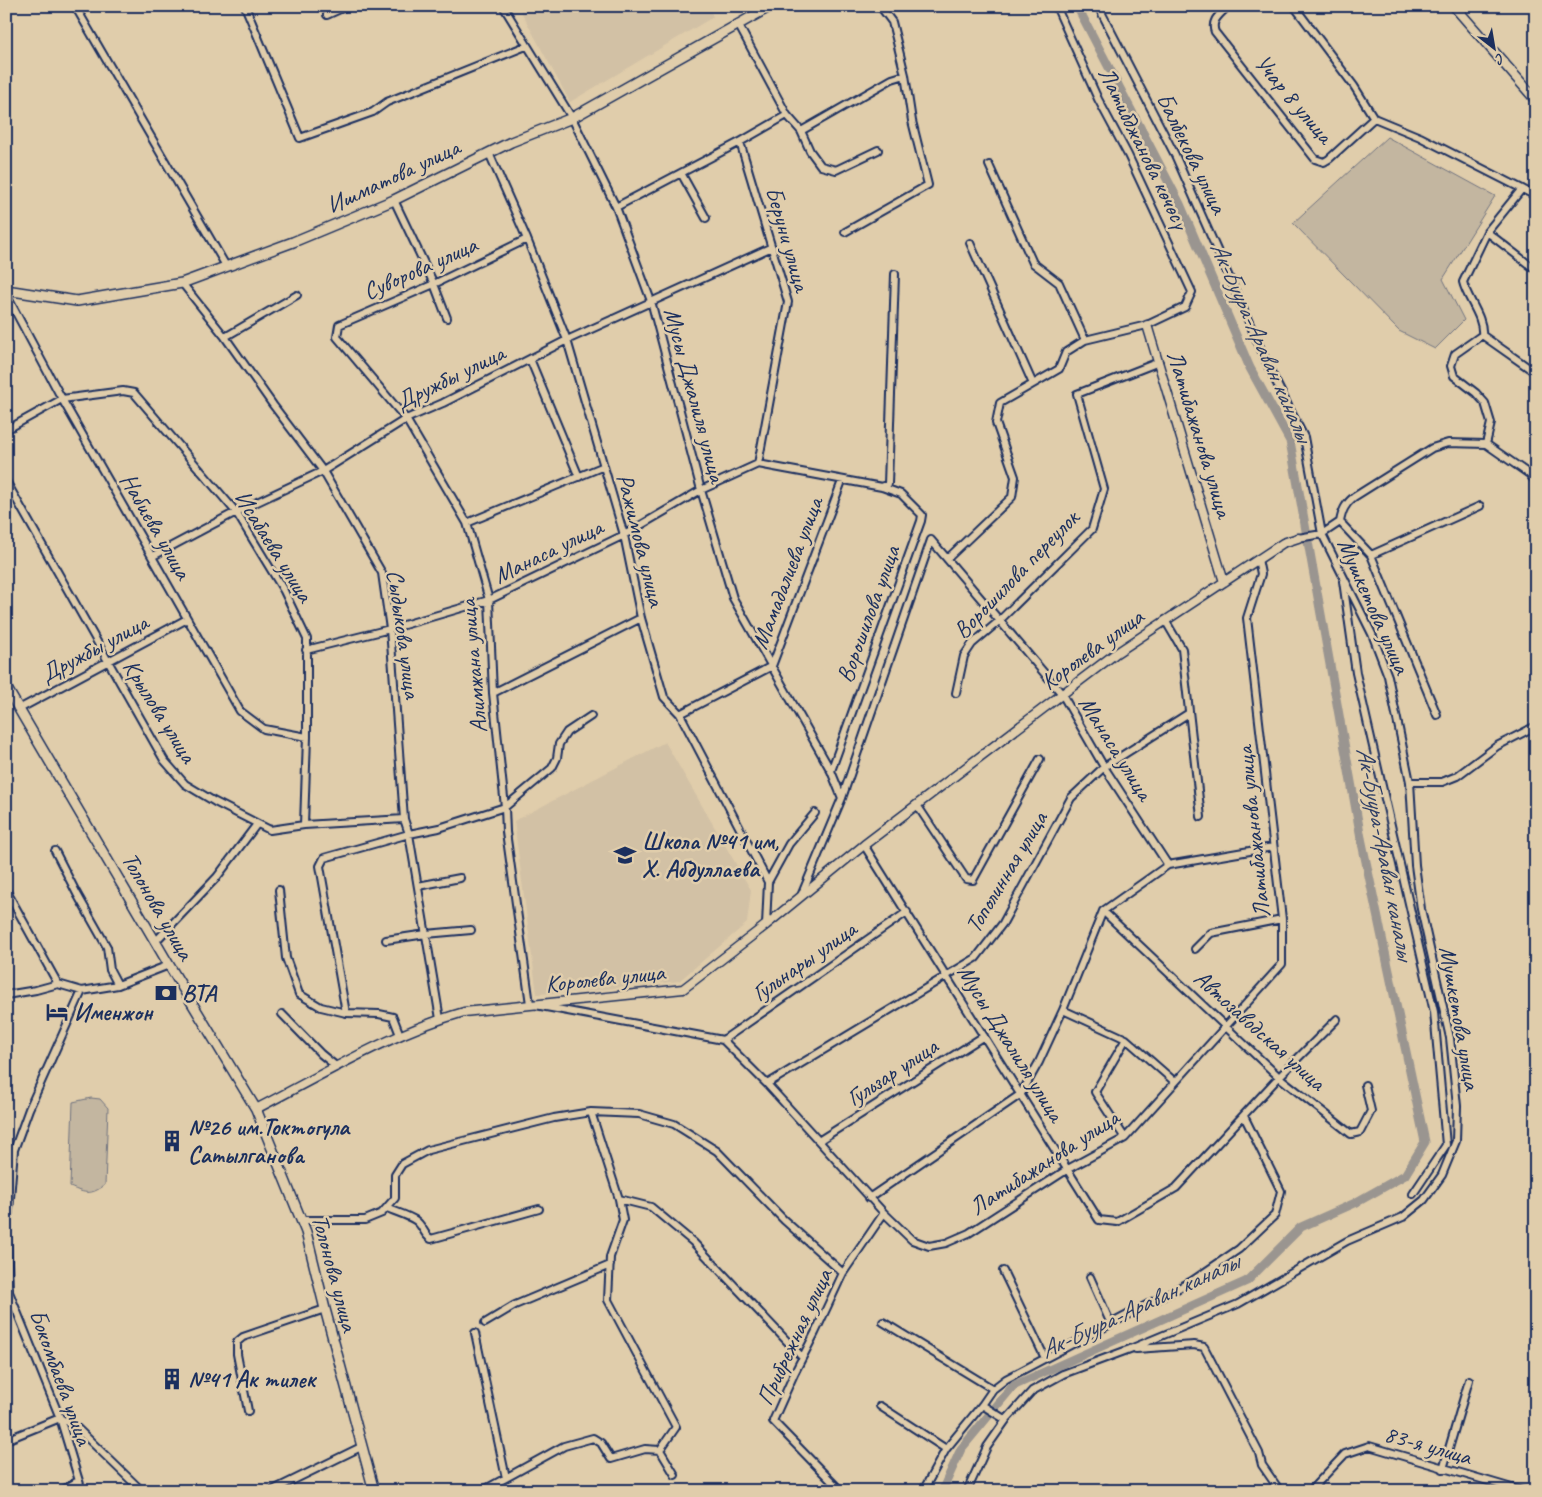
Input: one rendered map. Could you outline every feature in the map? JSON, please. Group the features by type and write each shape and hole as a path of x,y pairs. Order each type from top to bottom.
{"main road":[{"name":"Ишматова улица","path":"6,290 77,301 182,283 293,242 394,200 511,142 572,118 771,6"},
{"path":"1454,6 1536,100"},
{"name":"Толонова улица","path":"6,688 256,1109 306,1232 374,1491"}],"street":[{"path":"75,6 226,266"},
{"path":"245,6 300,138 373,112 387,102 526,46"},
{"path":"327,15 347,6"},
{"name":"Мусы Джалиля улица","path":"502,6 572,118 616,207 651,301 701,490 733,598 831,771 842,798"},
{"path":"845,232 928,185 912,121 905,75 892,22 880,6"},
{"name":"Латибджанова көчөсү","path":"1056,6 1098,99 1128,155 1192,292 1185,306 1147,325"},
{"name":"Балбекова улица","path":"1098,6 1175,155 1272,372"},
{"name":"Учар 8 улица","path":"1228,6 1214,22 1215,32 1314,159 1324,162 1329,159 1374,118"},
{"path":"1294,6 1354,86 1374,118 1420,137 1536,196"},
{"path":"738,24 787,115 801,131 810,151 821,166 836,170 878,150"},
{"path":"801,131 892,78 905,75"},
{"path":"616,207 740,142 787,115"},
{"name":"Беруни улица","path":"740,142 788,302 758,464"},
{"name":"Ражимова улица","path":"489,153 527,240 567,340 624,535 641,618 664,697 680,714 768,882"},
{"path":"989,164 1033,263 1059,283 1085,340"},
{"path":"681,173 706,218"},
{"path":"1521,190 1487,232 1463,282 1483,326 1482,334 1455,354 1451,366 1454,376 1476,392 1485,403 1491,423 1486,444 1529,474 1536,482"},
{"path":"394,200 434,284 446,318"},
{"path":"1487,232 1536,270"},
{"name":"Суворова улица","path":"337,337 339,325 434,284 527,240"},
{"path":"970,243 1033,384"},
{"name":"Дружбы улица","path":"153,556 236,512 323,471 406,418 443,403 567,340 772,247"},
{"path":"758,464 842,481 882,487 888,484 895,274"},
{"name":"Сыдыкова улица","path":"182,283 225,337 323,471 382,573 390,629 404,819 409,834 440,1019"},
{"name":"Набиева улица","path":"6,290 62,398 240,711 264,729 307,737"},
{"path":"225,337 297,295"},
{"path":"947,559 1012,497 1015,477 996,423 1000,404 1059,369 1066,352 1085,340 1147,325"},
{"name":"Латибажанова улица","path":"1147,325 1224,582"},
{"path":"1482,334 1536,373"},
{"name":"Алимжана улица","path":"337,337 406,418 467,523 489,600 493,693 506,832 530,1004"},
{"path":"530,359 579,477"},
{"name":"Ворошилова переулок","path":"956,693 964,656 972,644 999,621 1092,529 1104,489 1077,394 1159,362"},
{"name":"Мушкетова улица","path":"967,1491 987,1447 1006,1420 1032,1391 1063,1374 1130,1349 1238,1304 1346,1241 1403,1216 1424,1200 1442,1175 1456,1141 1457,1106 1450,1038 1419,900 1410,782 1388,676 1372,634 1319,535 1304,437 1272,372"},
{"name":"Исабаева улица","path":"6,430 62,398 122,391 134,393 236,512 284,591 307,639 307,737 304,825"},
{"name":"Мушкетова улица","path":"1319,535 1340,522 1346,504 1354,497 1432,448 1448,443 1486,444"},
{"name":"Манаса улица","path":"306,650 390,629 489,600 624,535 701,490 758,464"},
{"path":"467,523 604,466"},
{"name":"Крылова улица","path":"6,481 164,760 185,784 215,802 270,830 304,825 404,819"},
{"name":"Мамадалиева улица","path":"680,714 772,666 842,481"},
{"name":"Ворошилова улица","path":"831,771 921,521 922,515 901,494 882,487"},
{"path":"1371,555 1480,506"},
{"path":"1340,522 1371,555 1437,715"},
{"path":"1298,538 1319,535"},
{"name":"Королева улица","path":"256,1109 400,1035 440,1019 464,1012 684,989 864,845 1115,654 1283,543 1298,538"},
{"name":"Манаса улица","path":"931,540 1062,694 1104,768 1168,865"},
{"name":"Ворошилова улица","path":"801,896 842,798 931,540"},
{"name":"Латибажанова улица","path":"723,1040 820,1140 884,1213 912,1240 929,1246 946,1243 970,1233 1068,1170 1125,1138 1282,964 1282,919 1247,618 1260,574 1258,560"},
{"path":"1342,575 1356,672 1434,1012 1446,1145 1413,1194"},
{"path":"493,693 641,618"},
{"name":"Дружбы улица","path":"19,709 187,619"},
{"path":"1165,620 1182,649 1201,818"},
{"name":"Тополинная улица","path":"767,1084 976,958 1003,924 1071,798 1104,768 1189,713"},
{"path":"346,1013 320,866 324,858 409,834 439,828 505,807 552,768 558,758 559,744 567,732 590,716"},
{"path":"1410,782 1442,782 1457,776 1497,746 1536,726"},
{"path":"917,805 966,879 973,880 1040,759"},
{"path":"766,925 768,882 789,844 815,813"},
{"path":"156,942 217,877 258,824"},
{"name":"Мусы Джалиля улица","path":"864,845 1099,1220 1117,1222 1176,1188 1279,1077 1336,1019"},
{"path":"869,1198 1021,1094 1039,1062 1103,911 1168,865 1274,848"},
{"path":"55,851 107,947 110,970 118,985"},
{"path":"418,886 460,878"},
{"path":"6,890 58,984"},
{"path":"279,890 286,958 300,994 320,1007 346,1013 379,1014 393,1017 400,1035"},
{"name":"Автозаводская улица","path":"1103,911 1279,1077 1351,1134 1360,1132 1371,1112 1365,1085"},
{"name":"Гульнары улица","path":"723,1040 906,912"},
{"path":"1195,949 1210,933 1282,919"},
{"path":"386,940 472,930"},
{"path":"6,995 58,984 82,991 118,985 169,965"},
{"name":"Бокомбаева улица","path":"82,991 29,1109 14,1150 7,1234 8,1292 60,1418 82,1491"},
{"path":"530,1004 723,1040"},
{"path":"1062,1010 1126,1039 1175,1082"},
{"path":"282,1014 336,1067"},
{"name":"Гульзар улица","path":"820,1140 984,1036"},
{"path":"1125,1138 1095,1092 1126,1039"},
{"path":"302,1220 365,1220 382,1213 395,1198 395,1175 402,1164 428,1150 554,1118 590,1112 639,1114 674,1124 717,1151 784,1220 843,1274"},
{"path":"590,1112 619,1199 623,1220 610,1257 608,1300 676,1427 660,1450"},
{"path":"922,1491 946,1449 993,1389 1006,1379 1192,1281 1239,1249 1275,1215 1281,1191 1244,1116"},
{"path":"6,1152 14,1150"},
{"path":"619,1199 650,1207 694,1242 802,1357"},
{"path":"387,1208 415,1220 420,1224 423,1232 432,1239 539,1209"},
{"name":"Прибрежная улица","path":"841,1491 773,1421 843,1274 884,1213"},
{"path":"485,1323 515,1305 610,1265"},
{"path":"1003,1271 1045,1358"},
{"path":"1090,1277 1111,1324"},
{"path":"248,1410 237,1354 237,1342 243,1337 325,1308"},
{"path":"883,1322 993,1389"},
{"path":"475,1333 506,1478"},
{"path":"1130,1349 1194,1344 1204,1347 1259,1453 1262,1465 1280,1491"},
{"path":"1443,1469 1469,1380"},
{"path":"982,1405 1006,1420"},
{"path":"880,1406 946,1449"},
{"path":"6,1440 60,1418 76,1428 142,1491"},
{"path":"482,1491 564,1446 593,1438 601,1443 611,1460 645,1449 660,1450"},
{"name":"83-я улица","path":"1310,1491 1345,1454 1369,1446 1522,1491"},
{"path":"271,1491 361,1447"},
{"path":"660,1450 675,1475"},
{"path":"61,1491 78,1481"}],"shaded area":[{"path":"518,6 709,6 713,17 570,102"},
{"path":"1387,137 1495,196 1443,279 1464,320 1435,349 1399,331 1293,223"},
{"name":"Школа №41 им, Х. Абдуллаева","path":"665,742 751,890 747,923 679,981 588,991 537,994 514,821"},
{"path":"91,1098 100,1099 108,1108 105,1185 96,1191 88,1192 70,1187 73,1102"}],"waterway":[{"name":"Ак-Буура-Араван каналы","path":"942,1491 961,1449 1013,1386 1247,1281 1301,1227 1355,1203 1405,1175 1425,1142 1361,838 1290,441 1250,368 1180,204 1077,6"}],"place":[{"name":"Школа №41 им, Х. Абдуллаева","path":"625,855"},
{"name":"BTA","path":"166,993"},
{"name":"Именжон","path":"57,1012"},
{"name":"№26 им.Токтогула Сатылганова","path":"172,1141"},
{"name":"№41 Ак тилек","path":"172,1379"}]}
